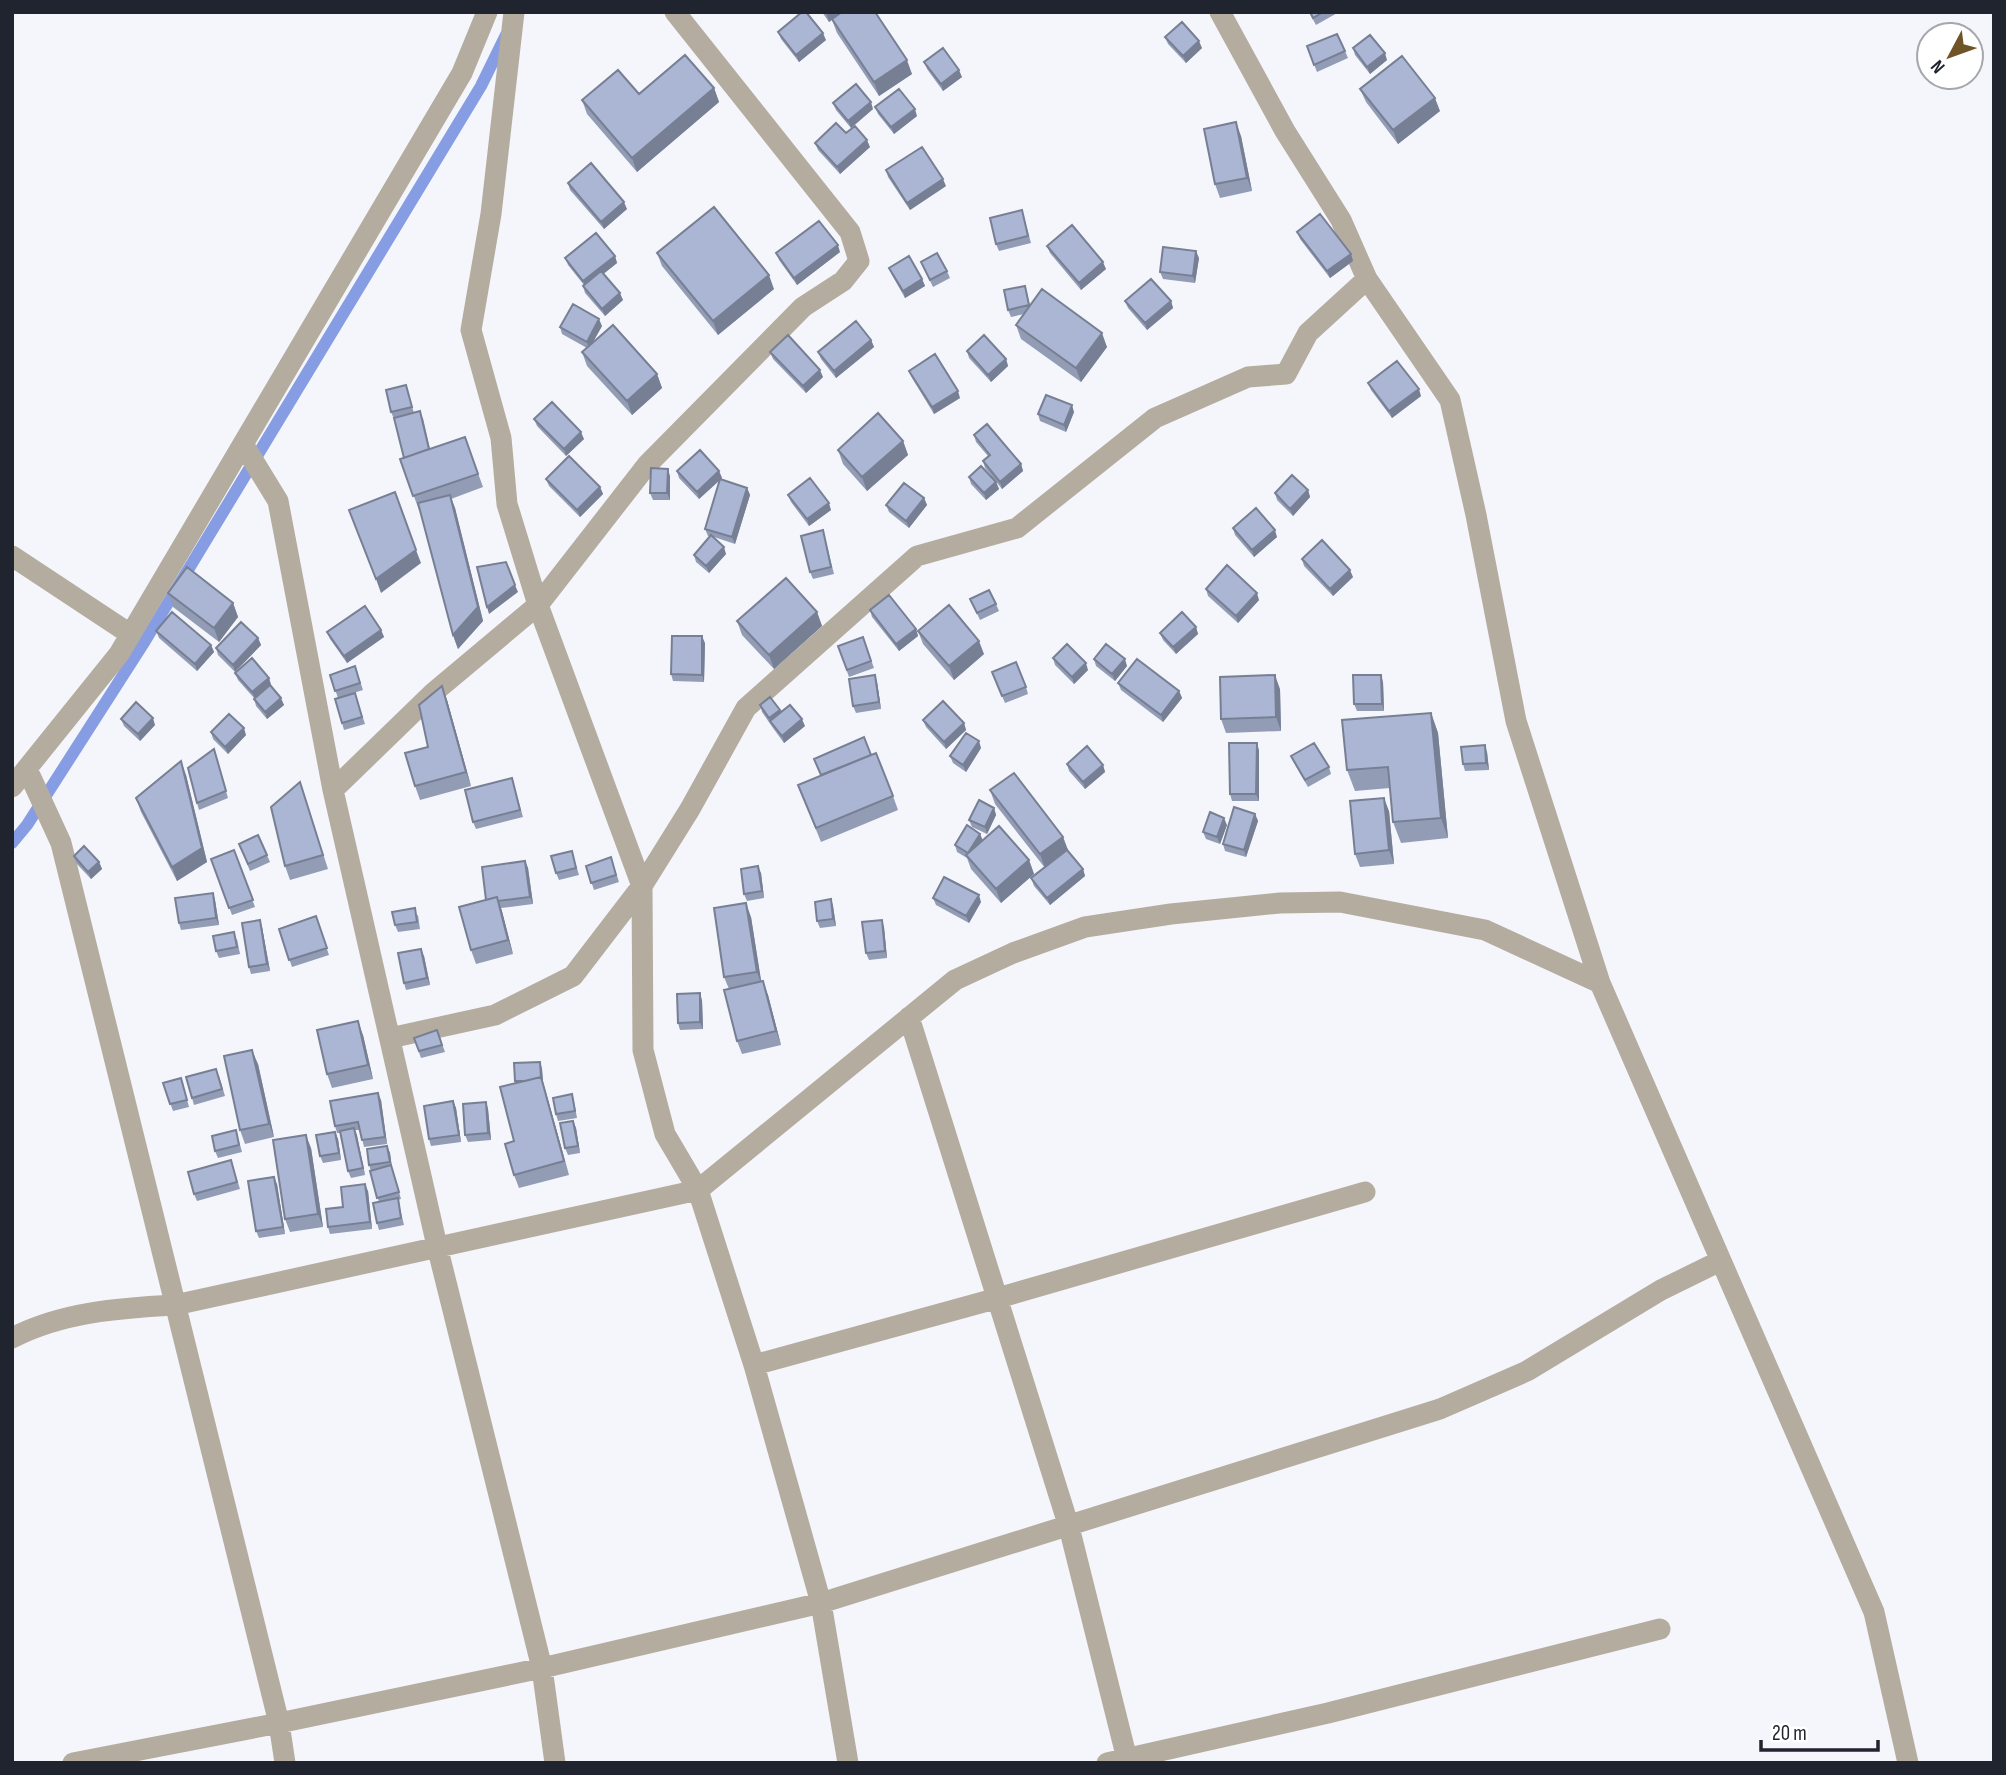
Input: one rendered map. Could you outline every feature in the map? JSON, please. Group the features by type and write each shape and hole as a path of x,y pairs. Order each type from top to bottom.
{"street":[{"path":"12,786 119,654 462,73 487,12"},
{"path":"514,12 491,214 471,330 500,438 507,505 538,605 642,886 643,1050 665,1134 698,1190 754,1366 821,1603 848,1763"},
{"path":"1220,12 1285,131 1341,220 1367,279 1450,400 1476,515 1516,721 1600,983 1874,1612 1908,1763"},
{"path":"333,790 433,693 538,605 647,465 803,307 843,281 859,261 850,232 674,13"},
{"path":"390,1038 495,1015 573,976 642,886 690,809 746,708 917,556 1017,528 1155,418 1248,377 1286,374 1308,333 1367,279"},
{"path":"243,444 278,501 333,790 437,1246 542,1668 555,1763"},
{"path":"12,556 130,634"},
{"path":"27,769 61,843 279,1723 285,1763"},
{"path":"12,1338 34,1327 112,1308 175,1305 698,1190 955,980 1013,953 1085,928 1171,914 1280,903 1340,902 1485,930 1600,983"},
{"path":"909,1017 1069,1527 1117,1761 1328,1713 1660,1629"},
{"path":"754,1366 1365,1192"},
{"path":"73,1763 542,1668 821,1603 1440,1409 1527,1371 1649,1297 1720,1261"}],"building":[{"path":"802,12 806,12 823,33 796,55 778,32"},
{"path":"842,12 875,12 907,60 874,82 832,19"},
{"path":"1310,12 1323,12 1313,18"},
{"path":"1182,22 1199,41 1183,56 1165,37"},
{"path":"1337,34 1345,51 1314,65 1307,46"},
{"path":"1370,35 1385,53 1367,67 1353,48"},
{"path":"943,48 959,70 941,84 924,62"},
{"path":"685,55 714,88 632,158 582,100 618,70 639,94"},
{"path":"1402,56 1435,98 1393,130 1360,89"},
{"path":"856,84 871,102 848,121 833,103"},
{"path":"899,89 915,109 891,127 875,107"},
{"path":"1236,122 1247,178 1215,184 1204,129"},
{"path":"836,123 846,133 855,126 867,140 837,167 815,143"},
{"path":"922,147 943,179 907,203 886,170"},
{"path":"591,163 624,202 601,222 568,183"},
{"path":"714,207 769,275 713,321 657,253"},
{"path":"1022,210 1028,236 996,244 990,218"},
{"path":"1320,214 1351,254 1327,271 1297,232"},
{"path":"819,221 838,245 794,278 776,253"},
{"path":"1072,225 1103,262 1079,283 1047,246"},
{"path":"596,233 615,256 583,281 565,258"},
{"path":"1163,247 1196,251 1193,276 1160,272"},
{"path":"937,253 947,271 930,280 921,262"},
{"path":"909,256 922,279 903,291 889,268"},
{"path":"601,271 620,293 602,309 583,286"},
{"path":"1151,279 1171,301 1145,323 1125,301"},
{"path":"1025,286 1029,305 1008,310 1004,290"},
{"path":"1042,289 1102,333 1076,368 1016,325"},
{"path":"573,304 599,319 587,342 560,327"},
{"path":"856,321 871,340 834,371 818,352"},
{"path":"613,325 657,374 627,401 582,352"},
{"path":"788,335 820,370 803,386 770,352"},
{"path":"984,335 1006,359 988,375 967,351"},
{"path":"935,354 958,391 932,407 909,371"},
{"path":"1397,361 1419,389 1389,411 1368,383"},
{"path":"406,385 412,407 391,412 386,390"},
{"path":"1046,395 1072,405 1064,425 1038,414"},
{"path":"552,402 581,432 564,449 534,419"},
{"path":"420,411 429,449 404,458 394,418"},
{"path":"878,413 903,441 862,477 838,450"},
{"path":"987,424 1021,464 1000,482 983,461 990,455 974,435"},
{"path":"465,437 478,474 413,496 400,459"},
{"path":"700,450 719,471 697,492 677,471"},
{"path":"569,456 600,487 577,510 546,479"},
{"path":"981,466 996,482 984,493 969,477"},
{"path":"651,468 668,469 667,493 650,493"},
{"path":"1292,475 1308,490 1290,509 1275,493"},
{"path":"810,478 829,503 807,519 788,495"},
{"path":"720,479 747,488 732,537 705,529"},
{"path":"904,483 924,498 906,521 886,505"},
{"path":"395,492 416,550 376,579 349,510"},
{"path":"450,495 478,607 453,635 418,503"},
{"path":"1256,508 1275,530 1252,550 1233,528"},
{"path":"823,530 831,567 810,572 801,536"},
{"path":"711,535 724,547 706,566 694,555"},
{"path":"1322,540 1350,570 1330,589 1302,559"},
{"path":"506,562 515,585 487,607 477,567"},
{"path":"1227,565 1257,593 1236,616 1206,589"},
{"path":"187,567 233,603 214,628 168,593"},
{"path":"786,578 817,612 769,655 737,621"},
{"path":"989,590 996,604 977,613 970,599"},
{"path":"889,595 916,629 896,644 870,610"},
{"path":"949,605 979,641 949,666 918,631"},
{"path":"365,606 381,630 344,656 327,632"},
{"path":"172,612 211,645 195,664 156,631"},
{"path":"1182,612 1196,627 1173,647 1160,633"},
{"path":"241,622 258,638 233,665 216,648"},
{"path":"672,636 702,636 702,675 671,674"},
{"path":"863,637 871,661 847,670 838,646"},
{"path":"1067,644 1086,663 1072,677 1053,658"},
{"path":"1106,644 1125,659 1112,674 1094,659"},
{"path":"252,658 269,678 252,692 235,673"},
{"path":"1137,659 1179,691 1161,715 1118,683"},
{"path":"1016,662 1026,687 1002,696 992,672"},
{"path":"355,666 360,683 335,691 330,675"},
{"path":"875,675 879,702 853,706 849,679"},
{"path":"1275,675 1276,717 1221,719 1220,677"},
{"path":"1353,675 1381,675 1382,704 1354,704"},
{"path":"270,685 281,698 265,712 254,699"},
{"path":"442,686 466,772 415,786 405,753 428,747 419,705"},
{"path":"355,693 362,717 342,723 335,699"},
{"path":"770,697 780,710 769,718 760,705"},
{"path":"943,701 964,723 944,742 923,720"},
{"path":"136,702 153,718 138,734 121,719"},
{"path":"790,705 802,719 782,736 770,721"},
{"path":"1431,713 1441,818 1393,822 1388,767 1347,770 1342,720"},
{"path":"229,714 244,728 225,747 211,732"},
{"path":"966,733 979,741 963,765 950,756"},
{"path":"864,737 871,755 821,775 814,759"},
{"path":"1229,743 1257,743 1256,794 1230,794"},
{"path":"1314,743 1329,767 1305,780 1291,756"},
{"path":"1485,745 1486,763 1463,764 1461,747"},
{"path":"1087,746 1103,765 1083,782 1067,764"},
{"path":"214,749 226,791 197,803 188,768"},
{"path":"876,753 893,796 816,828 798,785"},
{"path":"181,761 202,848 172,867 136,798"},
{"path":"1014,773 1063,837 1040,854 990,790"},
{"path":"512,778 520,810 473,822 465,790"},
{"path":"300,782 323,855 285,866 271,807"},
{"path":"1384,798 1389,850 1355,854 1350,801"},
{"path":"979,800 994,808 985,827 969,820"},
{"path":"1234,807 1255,814 1244,850 1223,844"},
{"path":"1210,812 1224,818 1217,837 1203,832"},
{"path":"967,825 980,834 968,853 955,845"},
{"path":"999,826 1029,860 996,889 966,855"},
{"path":"258,835 267,855 248,864 239,844"},
{"path":"84,846 99,862 88,872 74,856"},
{"path":"234,850 253,900 229,908 211,859"},
{"path":"1067,850 1083,869 1047,898 1031,878"},
{"path":"572,851 576,868 556,873 551,856"},
{"path":"611,857 616,875 591,883 586,866"},
{"path":"525,861 530,897 498,901 497,897 486,900 482,867"},
{"path":"758,866 762,891 744,894 741,869"},
{"path":"944,877 979,895 966,916 933,898"},
{"path":"213,893 216,918 179,923 175,898"},
{"path":"497,897 508,940 471,950 459,907"},
{"path":"831,899 833,919 817,921 815,902"},
{"path":"746,903 757,972 724,977 714,908"},
{"path":"415,908 417,922 395,925 392,912"},
{"path":"316,916 327,948 289,960 279,929"},
{"path":"260,920 267,964 249,967 242,923"},
{"path":"882,920 885,951 866,953 862,922"},
{"path":"234,932 237,947 216,951 213,936"},
{"path":"421,949 427,978 404,983 398,953"},
{"path":"763,981 776,1031 737,1041 724,990"},
{"path":"700,993 700,1022 678,1023 677,994"},
{"path":"358,1021 368,1065 327,1074 317,1030"},
{"path":"437,1030 442,1045 419,1051 414,1038"},
{"path":"252,1050 269,1124 240,1130 224,1056"},
{"path":"540,1062 541,1077 515,1081 514,1063"},
{"path":"216,1069 222,1089 192,1098 186,1077"},
{"path":"541,1077 564,1161 514,1175 505,1144 514,1141 500,1087"},
{"path":"181,1078 187,1100 170,1104 163,1083"},
{"path":"378,1093 385,1137 362,1140 358,1122 335,1126 330,1101"},
{"path":"572,1094 575,1111 556,1114 553,1098"},
{"path":"453,1101 459,1135 429,1139 424,1106"},
{"path":"486,1102 488,1133 465,1135 463,1104"},
{"path":"573,1121 578,1146 565,1148 560,1123"},
{"path":"354,1128 363,1168 348,1171 340,1131"},
{"path":"236,1130 239,1145 215,1151 212,1136"},
{"path":"335,1132 339,1153 320,1156 316,1135"},
{"path":"306,1135 318,1214 285,1219 273,1140"},
{"path":"387,1146 390,1162 369,1165 367,1149"},
{"path":"231,1160 237,1182 194,1194 188,1172"},
{"path":"391,1165 399,1192 377,1198 370,1171"},
{"path":"274,1177 283,1227 256,1231 248,1181"},
{"path":"365,1184 370,1222 328,1227 326,1209 343,1207 341,1187"},
{"path":"398,1198 401,1218 377,1223 373,1203"}],"waterway":[{"path":"12,843 27,825 145,641 481,86 506,35"}]}
